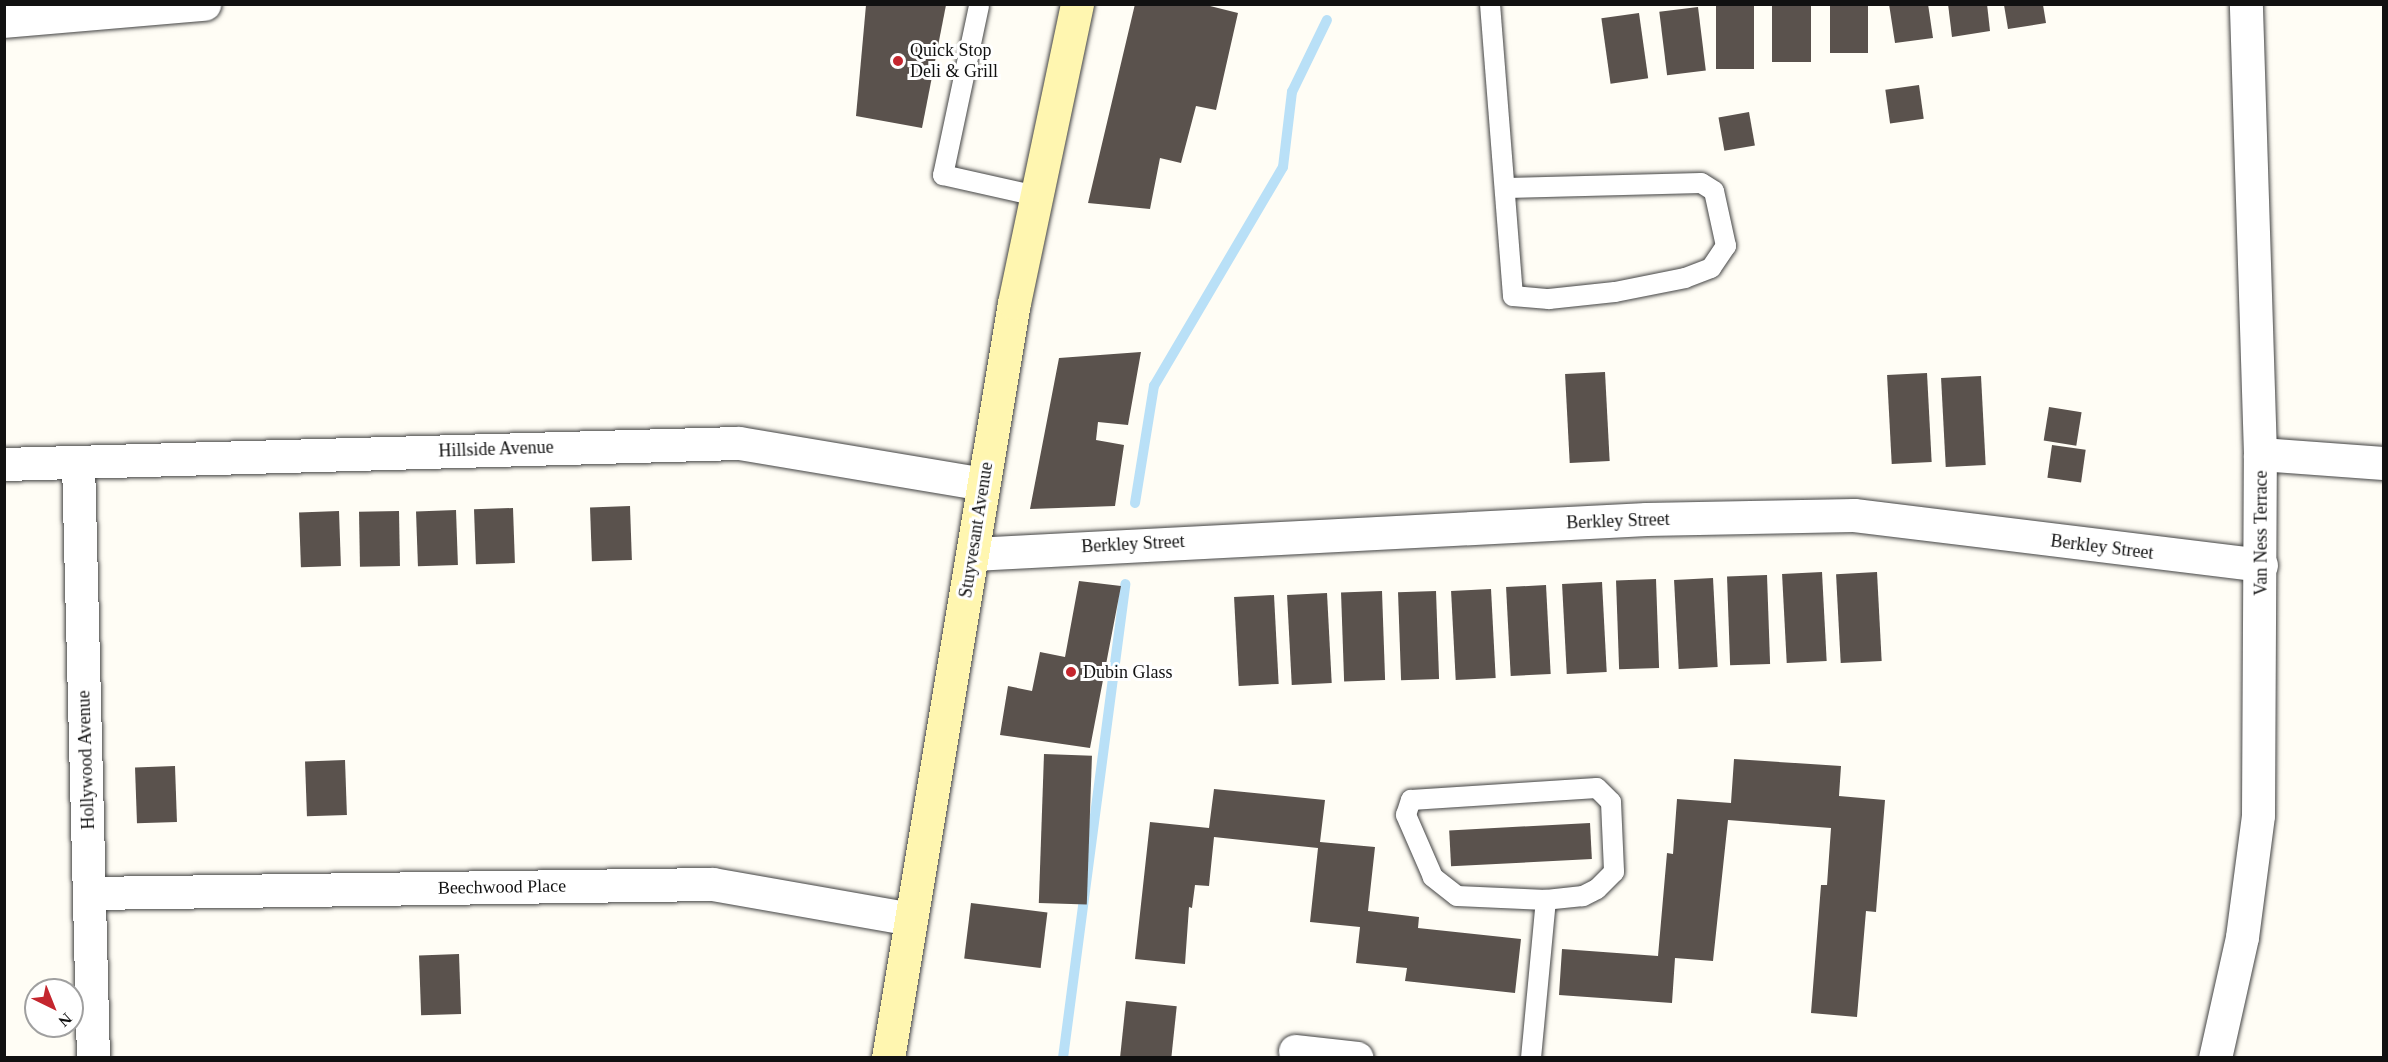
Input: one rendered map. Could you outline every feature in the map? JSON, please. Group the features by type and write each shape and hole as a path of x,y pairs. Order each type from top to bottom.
{"main road":[{"name":"Stuyvesant Avenue","path":"888,1058 983,484 1037,196 1077,4"}],"street":[{"path":"4,21 204,4"},
{"name":"Van Ness Terrace","path":"2215,1058 2242,937 2258,815 2260,454 2246,4"},
{"name":"Hillside Avenue","path":"4,464 739,442 983,484"},
{"path":"2260,454 2384,463"},
{"name":"Hollywood Avenue","path":"78,462 76,506 90,893 93,1058"},
{"name":"Berkley Street","path":"973,554 1646,519 1854,514 2261,565"},
{"name":"Beechwood Place","path":"90,893 713,884 911,919"},
{"path":"1295,1051 1357,1058"}],"lane":[{"path":"1490,4 1507,188 1514,297 1549,299 1615,292 1685,278 1711,267 1726,246 1714,191 1701,183 1507,188"},
{"path":"979,6 943,175 1037,196"},
{"path":"1597,788 1611,802 1614,872 1597,889 1583,896 1546,900 1457,896 1433,877 1421,854 1406,815 1411,800 1597,788"},
{"path":"1531,1058 1546,900"}],"building":[{"path":"1135,4 1202,4 1238,13 1216,110 1196,106 1181,163 1160,158 1150,209 1088,203"},
{"path":"1716,4 1754,4 1754,69 1716,69"},
{"path":"1772,4 1811,4 1811,62 1772,62"},
{"path":"1830,4 1868,4 1868,53 1830,53"},
{"path":"1889,4 1928,4 1933,38 1895,43"},
{"path":"1948,4 1987,4 1990,31 1952,37"},
{"name":"Quick Stop Deli & Grill","path":"866,5 946,5 922,128 856,116"},
{"path":"2004,5 2043,5 2046,23 2008,29"},
{"path":"1698,7 1706,71 1667,75 1659,12"},
{"path":"1639,13 1648,78 1611,84 1601,18"},
{"path":"1919,85 1924,119 1890,123 1885,90"},
{"path":"1749,112 1755,145 1724,151 1718,117"},
{"path":"1141,352 1128,425 1098,422 1096,440 1124,445 1115,506 1030,509 1059,358"},
{"path":"1605,372 1610,461 1570,463 1565,374"},
{"path":"1927,373 1932,462 1892,464 1887,375"},
{"path":"1981,376 1986,465 1946,467 1941,378"},
{"path":"2049,407 2082,412 2076,446 2044,441"},
{"path":"2052,445 2086,450 2081,482 2047,478"},
{"path":"630,506 632,560 592,561 590,507"},
{"path":"513,508 515,563 476,564 474,509"},
{"path":"456,510 458,565 418,566 416,511"},
{"path":"339,511 341,566 301,567 299,512"},
{"path":"399,511 400,566 360,567 359,512"},
{"path":"1822,572 1827,661 1787,663 1782,574"},
{"path":"1877,572 1882,661 1841,663 1836,574"},
{"path":"1767,575 1770,664 1730,665 1727,576"},
{"path":"1713,578 1718,667 1679,669 1674,580"},
{"path":"1656,579 1659,668 1619,669 1616,580"},
{"name":"Dubin Glass","path":"1079,581 1121,586 1090,748 1000,735 1008,686 1032,691 1040,652 1065,657"},
{"path":"1602,582 1607,672 1567,674 1562,584"},
{"path":"1546,585 1551,674 1511,676 1506,587"},
{"path":"1491,589 1496,678 1456,680 1451,591"},
{"path":"1382,591 1385,680 1344,681 1341,592"},
{"path":"1436,591 1439,679 1401,680 1398,592"},
{"path":"1327,593 1332,683 1292,685 1287,595"},
{"path":"1274,595 1279,684 1239,686 1234,597"},
{"path":"1044,754 1092,756 1087,905 1039,903"},
{"path":"1734,759 1841,766 1839,796 1885,800 1876,912 1866,911 1857,1017 1811,1013 1821,885 1827,885 1831,828 1728,820 1713,961 1675,958 1672,1003 1559,995 1562,949 1658,956 1667,853 1673,854 1677,799 1731,803"},
{"path":"345,760 347,815 307,816 305,761"},
{"path":"175,766 177,822 137,823 135,767"},
{"path":"1214,789 1325,800 1320,842 1375,847 1368,911 1419,917 1418,928 1521,939 1515,993 1405,981 1407,968 1356,963 1360,927 1310,922 1318,848 1214,837 1209,886 1195,885 1192,908 1189,907 1185,964 1135,959 1150,822 1209,828"},
{"path":"1590,823 1592,859 1451,866 1449,830"},
{"path":"971,903 1047,912 1041,968 964,959"},
{"path":"459,954 461,1014 421,1015 419,955"},
{"path":"1126,1001 1177,1006 1171,1058 1120,1058"}],"waterway":[{"path":"1135,503 1154,386 1283,167 1292,92 1327,20"},
{"path":"1063,1058 1125,584"}],"place":[{"name":"Quick Stop Deli & Grill","path":"898,61"},
{"name":"Dubin Glass","path":"1071,672"}]}
